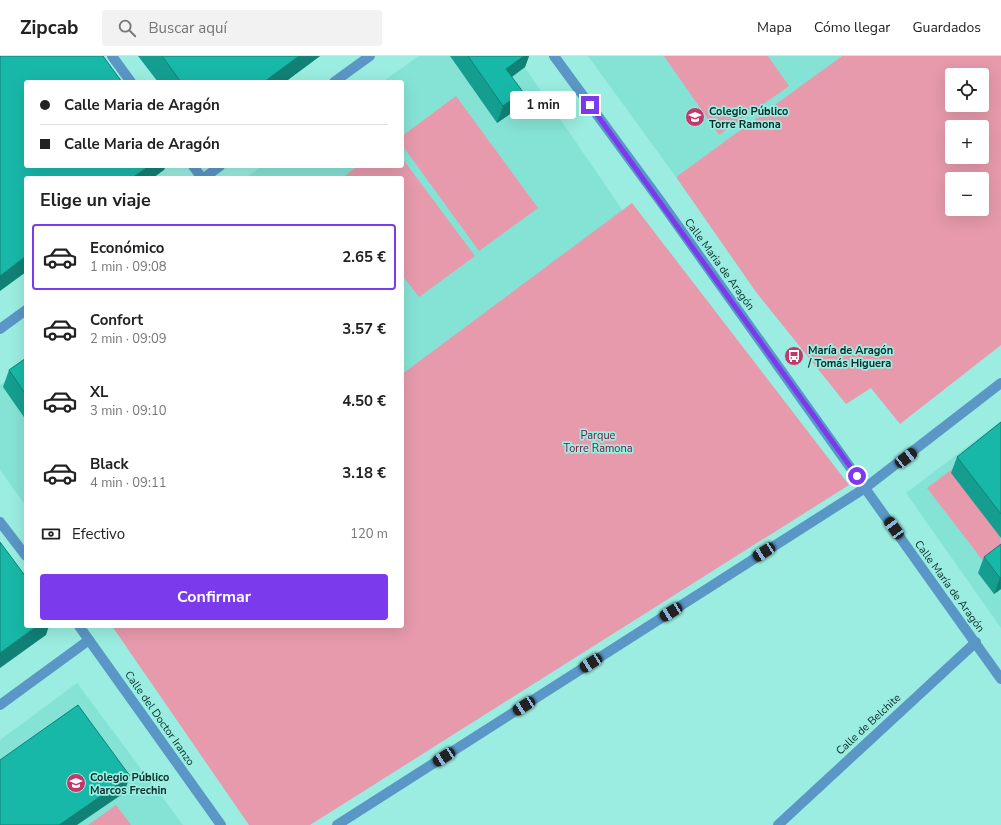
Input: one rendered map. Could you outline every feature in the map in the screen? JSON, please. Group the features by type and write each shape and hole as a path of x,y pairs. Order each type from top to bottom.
{"street":[{"path":"112,56 130,80"},
{"path":"337,80 370,56"},
{"name":"Calle Maria de Aragón","path":"554,56 865,488"},
{"path":"195,168 201,176"},
{"path":"206,176 217,168"},
{"path":"0,329 24,311"},
{"path":"338,825 865,488 1001,383"},
{"name":"Calle María de Aragón","path":"865,488 1001,679"},
{"path":"0,522 24,553"},
{"name":"Calle del Doctor Iranzo","path":"80,628 222,825"},
{"path":"0,705 89,640"},
{"name":"Calle de Belchite","path":"778,825 976,642"}],"shaded area":[{"path":"419,56 517,56 623,211 404,373 404,176 248,176 259,168 404,168 404,80 385,80"},
{"name":"Colegio Público Torre Ramona","path":"588,56 842,56 676,177"},
{"path":"24,367 24,503 0,470 0,385"},
{"path":"1001,421 1001,628 906,493"},
{"name":"Colegio Público Marcos Frechin","path":"77,683 183,825 0,825 0,740"}],"green space":[{"path":"664,56 768,56 789,86 719,135"},
{"path":"842,56 1001,56 1001,345 900,424 871,388 846,404 756,292 676,177"},
{"path":"456,96 538,208 479,251 404,148 404,135"},
{"path":"404,161 475,256 419,297 404,278 404,176 345,176 355,168 404,168"},
{"name":"Parque Torre Ramona","path":"632,203 849,485 310,825 249,825 113,628 404,628 404,373"},
{"path":"997,435 1001,555 987,566 927,488"},
{"path":"116,805 131,825 88,825"}],"building":[{"path":"0,56 103,56 121,80 24,80 24,168 146,168 135,176 24,176 24,258 0,276"},
{"path":"162,56 299,56 267,80 180,80"},
{"path":"468,56 524,56 506,69 523,92 503,106"},
{"path":"24,359 24,392 9,370"},
{"path":"1001,422 1001,514 957,457"},
{"path":"0,542 24,574 24,628 34,628 0,653"},
{"path":"1001,544 1001,577 1000,578 984,557"},
{"name":"Colegio Público Marcos Frechin","path":"78,705 130,776 59,825 0,825 0,760"}],"place":[{"name":"Colegio Público Torre Ramona","path":"695,117"},
{"name":"María de Aragón / Tomás Higuera","path":"794,356"},
{"name":"Colegio Público Marcos Frechin","path":"76,783"}],"route":[{"path":"590,105 857,476"}]}
